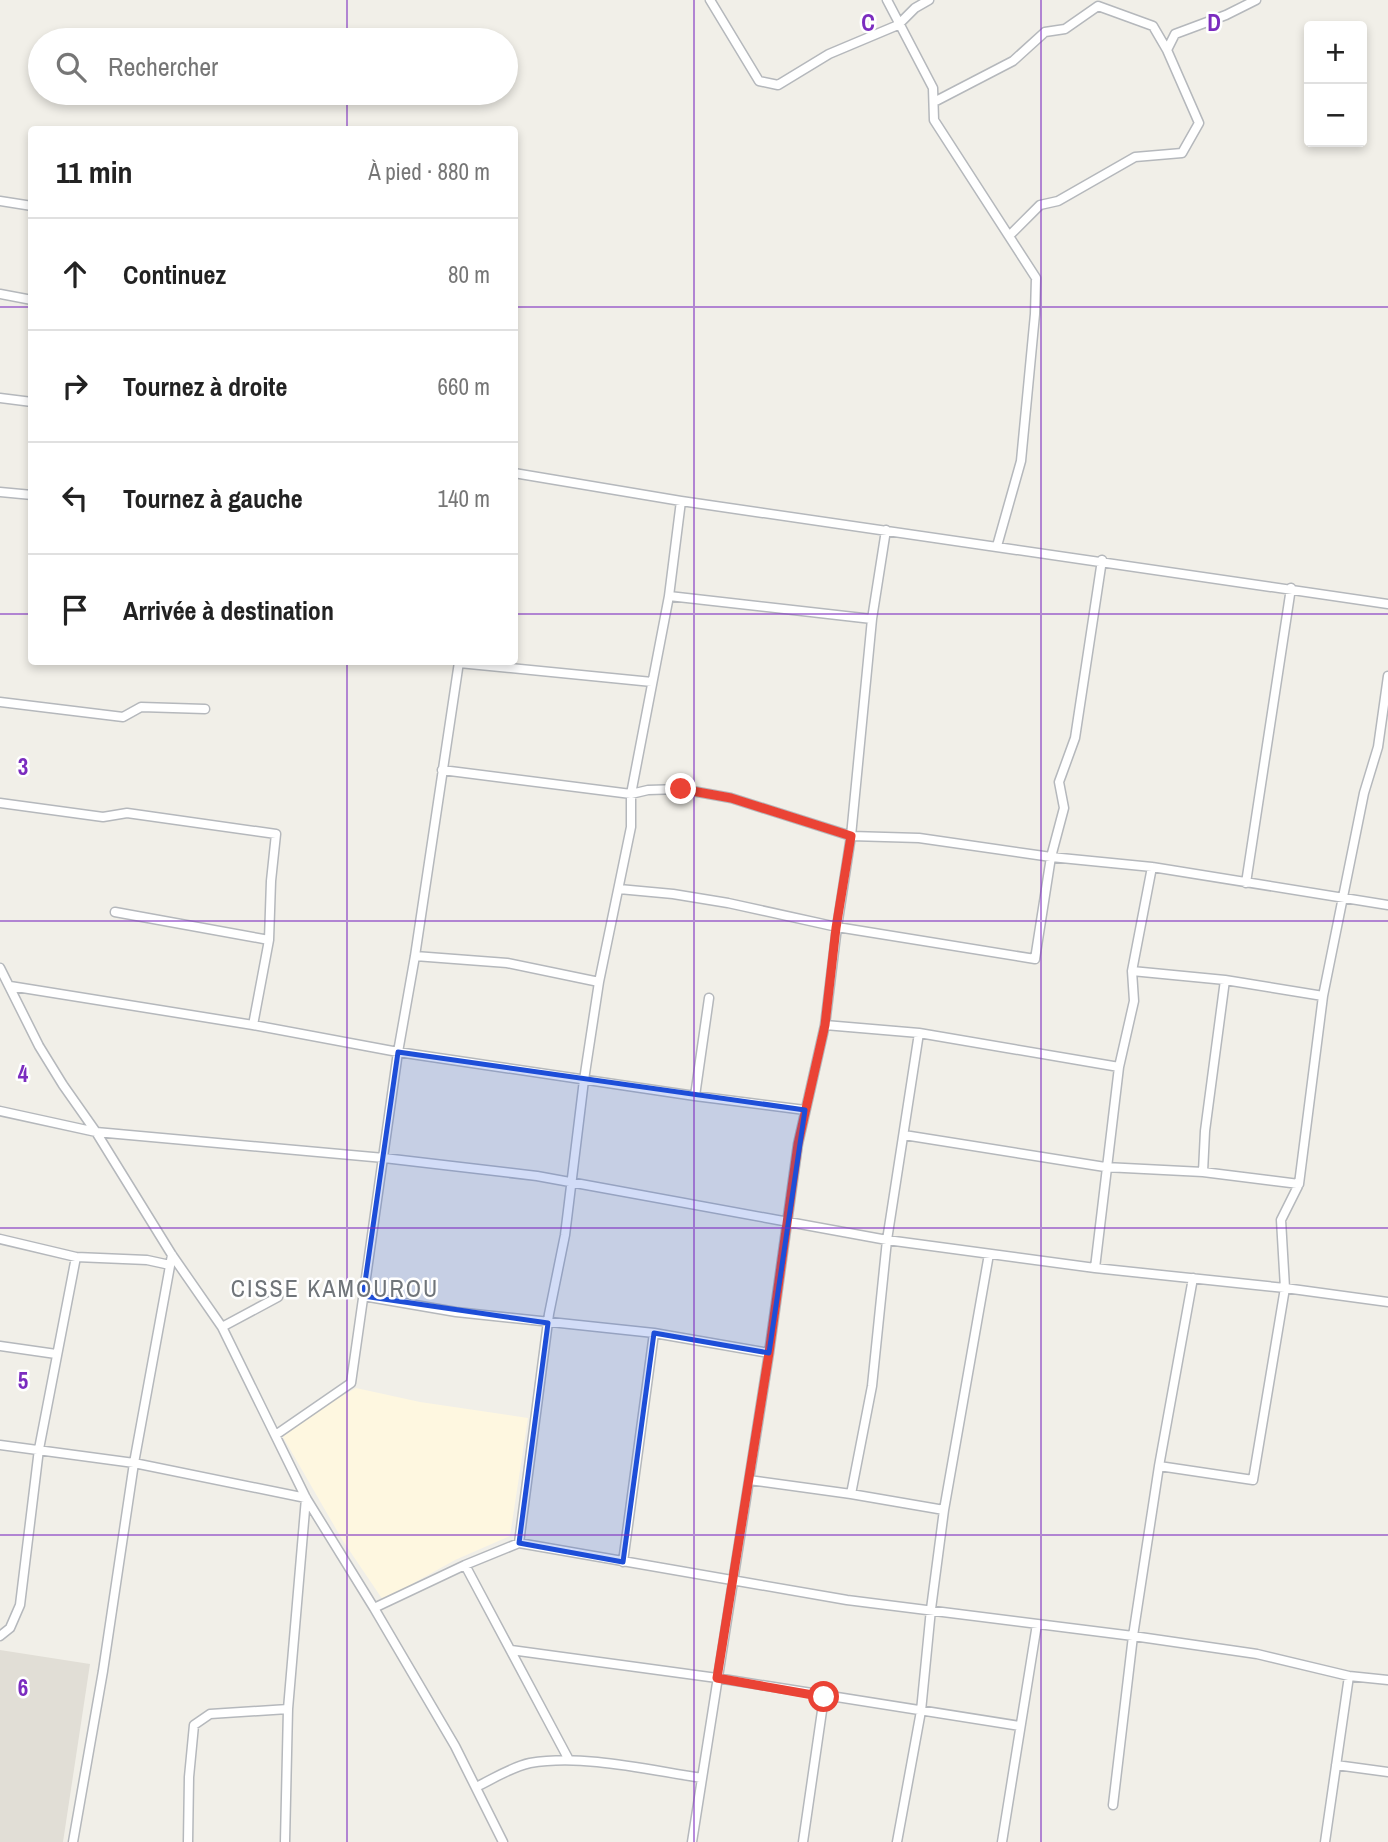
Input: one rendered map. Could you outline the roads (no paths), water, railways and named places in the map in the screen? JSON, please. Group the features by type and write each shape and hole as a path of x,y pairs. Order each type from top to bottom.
{"street":[{"path":"710,0 759,81 778,85 829,54 898,25 915,8 929,0"},
{"path":"887,0 933,88 934,120 1036,278 1021,461 997,546"},
{"path":"1167,50 1175,34 1226,15 1255,0"},
{"path":"934,102 1013,61 1045,32 1065,29 1098,6 1153,26 1167,50 1199,123 1182,153 1135,157 1058,201 1040,205 1009,236"},
{"path":"0,201 28,205"},
{"path":"0,295 28,299"},
{"path":"0,398 28,402"},
{"path":"518,474 681,501 1102,560 1388,604"},
{"path":"0,492 28,495"},
{"path":"519,1543 548,1323 565,1236 599,982 631,827 631,794 669,596 681,501"},
{"path":"692,1842 769,1353 798,1144 825,1025 836,928 851,836 873,620 886,530"},
{"path":"619,889 728,903 836,928 1035,959 1051,857 1064,808 1059,782 1075,738 1102,560"},
{"path":"1246,883 1291,588"},
{"path":"669,596 873,620"},
{"path":"277,1434 351,1383 398,1052 459,665"},
{"path":"488,665 652,682"},
{"path":"1159,1466 1253,1480 1285,1288 1281,1220 1299,1184 1323,996 1364,793 1378,747 1388,676"},
{"path":"0,702 123,717 141,708 205,709"},
{"path":"1378,747 1388,738"},
{"path":"442,770 631,794 648,790 681,789 731,798 851,836 919,838 1051,857 1152,867 1388,905"},
{"path":"0,803 103,817 127,813 276,834 269,940 253,1025"},
{"path":"1095,1268 1119,1067 1133,1001 1132,971 1152,867"},
{"path":"115,912 269,940"},
{"path":"415,956 507,963 599,982"},
{"path":"0,968 39,1046 172,1255 222,1327 277,1434 306,1498 455,1746 503,1842"},
{"path":"1132,971 1225,980 1323,996"},
{"path":"1203,1172 1205,1131 1225,980"},
{"path":"10,986 253,1025 398,1052 805,1110"},
{"path":"695,1096 709,998"},
{"path":"825,1025 919,1033 1119,1067"},
{"path":"851,1494 872,1386 887,1240 919,1033"},
{"path":"0,1111 96,1132 384,1158 571,1182 887,1240 1095,1268 1388,1302"},
{"path":"904,1135 1105,1167 1203,1172 1299,1184"},
{"path":"0,1239 76,1257 147,1260 170,1265"},
{"path":"897,1842 921,1711 944,1510 989,1254"},
{"path":"73,1842 103,1671 134,1463 172,1255"},
{"path":"0,1636 10,1628 20,1605 39,1450 76,1257"},
{"path":"1113,1805 1133,1636 1159,1466 1193,1278"},
{"path":"363,1296 456,1312 654,1333 769,1353"},
{"path":"222,1327 278,1297"},
{"path":"623,1562 654,1333"},
{"path":"0,1346 56,1354"},
{"path":"0,1444 134,1463 306,1498"},
{"path":"749,1480 944,1510"},
{"path":"285,1842 288,1709 306,1498"},
{"path":"374,1608 519,1543 847,1600 1257,1654 1349,1676 1388,1680"},
{"path":"465,1565 569,1760"},
{"path":"1002,1842 1037,1625"},
{"path":"510,1650 717,1678 1020,1726"},
{"path":"1325,1842 1349,1676"},
{"path":"803,1842 824,1697"},
{"path":"188,1842 194,1725 210,1714 288,1709"},
{"path":"476,1787 529,1763 569,1760 702,1778"},
{"path":"1336,1765 1388,1772"}],"district":[{"name":"CISSE KAMOUROU","path":"335,1289"}]}
